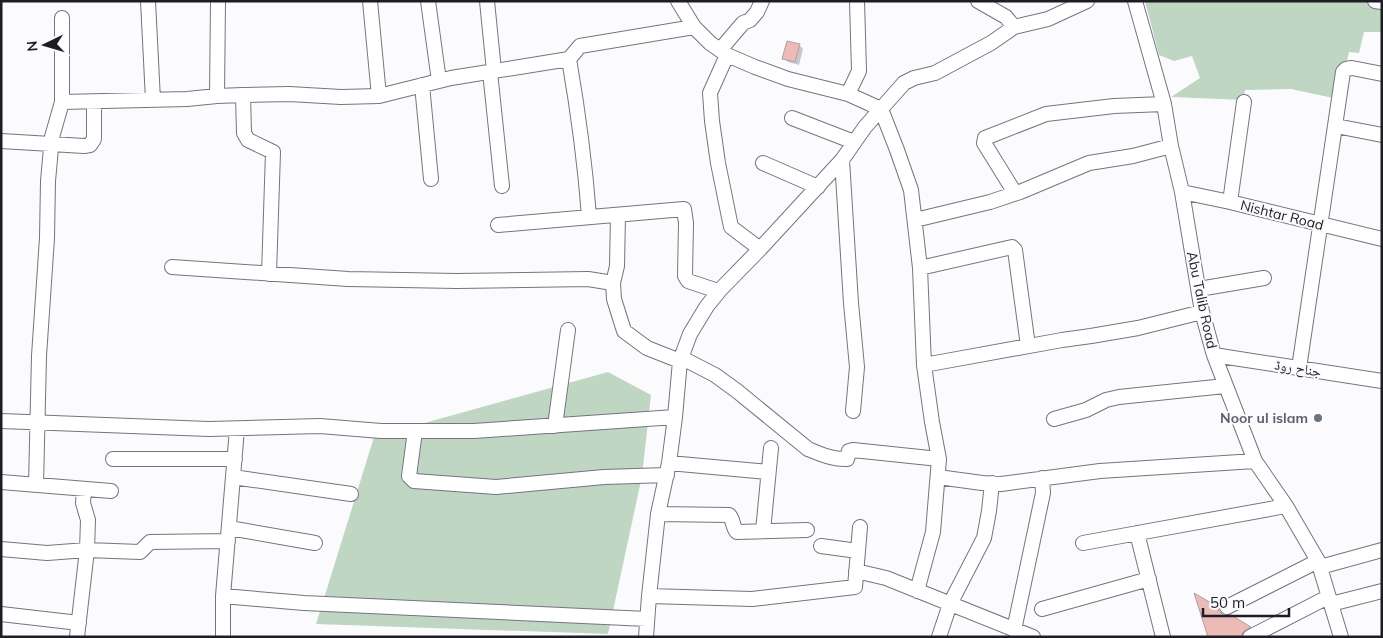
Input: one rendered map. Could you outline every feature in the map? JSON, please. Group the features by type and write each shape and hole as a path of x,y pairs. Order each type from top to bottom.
{"street":[{"path":"148,1 153,100"},
{"path":"217,96 218,1"},
{"path":"370,1 379,96"},
{"path":"428,1 439,81"},
{"path":"487,1 502,186"},
{"path":"678,1 694,28 723,52 755,67 788,79 848,94 880,109 897,150 911,190 920,268 924,365 939,459 933,532 917,591"},
{"path":"760,249 731,227 718,163 710,93 723,52 743,23 750,20 757,12 762,1"},
{"path":"848,94 859,71 857,1"},
{"path":"978,1 1006,16 1014,27"},
{"path":"646,637 658,514 668,469 681,359 690,334 707,306 842,160 864,127 904,83 914,78 935,73 990,43 1014,27 1048,19 1087,1"},
{"name":"Abu Talib Road","path":"1135,1 1164,104 1171,146 1182,192 1202,312 1214,356 1255,461 1286,506 1319,564 1341,637"},
{"path":"1375,1 1382,2"},
{"path":"36,485 38,356 47,238 51,144 62,102 62,18"},
{"path":"62,102 289,94 341,97 379,96 439,81 569,58 580,46 694,28"},
{"path":"569,58 580,120 589,216"},
{"path":"1299,368 1343,72 1346,69 1352,68 1382,74"},
{"path":"422,85 432,179"},
{"path":"243,95 244,133 248,140 273,152 269,274"},
{"path":"1,141 90,145 94,139 94,102"},
{"path":"1230,202 1244,102"},
{"path":"1015,193 984,143 985,138 1046,114 1114,106 1164,104"},
{"path":"792,118 854,142"},
{"path":"1336,126 1382,135"},
{"path":"915,220 990,202 1089,163 1133,156 1171,146"},
{"path":"842,160 857,368 854,411"},
{"path":"763,163 818,187"},
{"name":"Nishtar Road","path":"1182,192 1382,239"},
{"path":"498,225 684,209 686,223 685,276 688,281 718,292"},
{"path":"618,215 617,266 613,283 614,299 624,331 647,348 681,359 715,375 808,449 815,452 840,460 847,459 849,452 853,450 939,459"},
{"path":"920,268 1012,247 1015,250 1028,346"},
{"path":"172,267 348,279 457,281 588,279 613,283"},
{"path":"1198,289 1264,278"},
{"path":"924,365 1138,328 1202,312"},
{"path":"555,426 568,330"},
{"name":"جناح روڈ","path":"1214,356 1382,381"},
{"path":"1054,419 1086,410 1106,400 1119,397 1225,386"},
{"path":"1,420 209,429 320,426 380,431 474,431 675,418"},
{"path":"222,637 223,596 237,429"},
{"path":"416,431 409,476 414,481 496,487 668,469 768,472"},
{"path":"763,531 771,448"},
{"path":"113,459 235,459"},
{"path":"938,477 1001,484 1100,471 1255,461"},
{"path":"233,477 351,494"},
{"path":"1014,630 1043,493 1042,478"},
{"path":"1,482 111,491"},
{"path":"939,637 950,604 984,538 992,483"},
{"path":"1,614 78,630 87,550 88,520 83,503 84,489"},
{"path":"1083,543 1286,506"},
{"path":"658,514 729,515 737,532 808,530"},
{"path":"649,596 752,600 855,587 860,527"},
{"path":"1137,533 1163,637"},
{"path":"1,549 47,553 87,550 140,552 150,542 228,534 315,543"},
{"path":"821,546 858,551"},
{"path":"1228,607 1319,564 1382,550"},
{"path":"856,571 886,578 1033,637"},
{"path":"1042,609 1148,579"},
{"path":"1250,637 1330,601 1382,591"},
{"path":"223,596 304,602 647,619"}],"green space":[{"path":"1145,1 1382,1 1382,32 1364,32 1359,53 1349,52 1338,99 1291,89 1245,90 1243,100 1171,97 1200,78 1192,56 1174,61 1159,55"},
{"path":"608,372 651,395 642,476 608,634 316,624 374,437"}],"building":[{"path":"787,41 800,44 795,62 782,59"},
{"path":"1194,593 1218,607 1223,615 1231,615 1251,627 1243,632 1241,637 1208,637"}],"place":[{"name":"Noor ul islam","path":"1318,418"}]}
